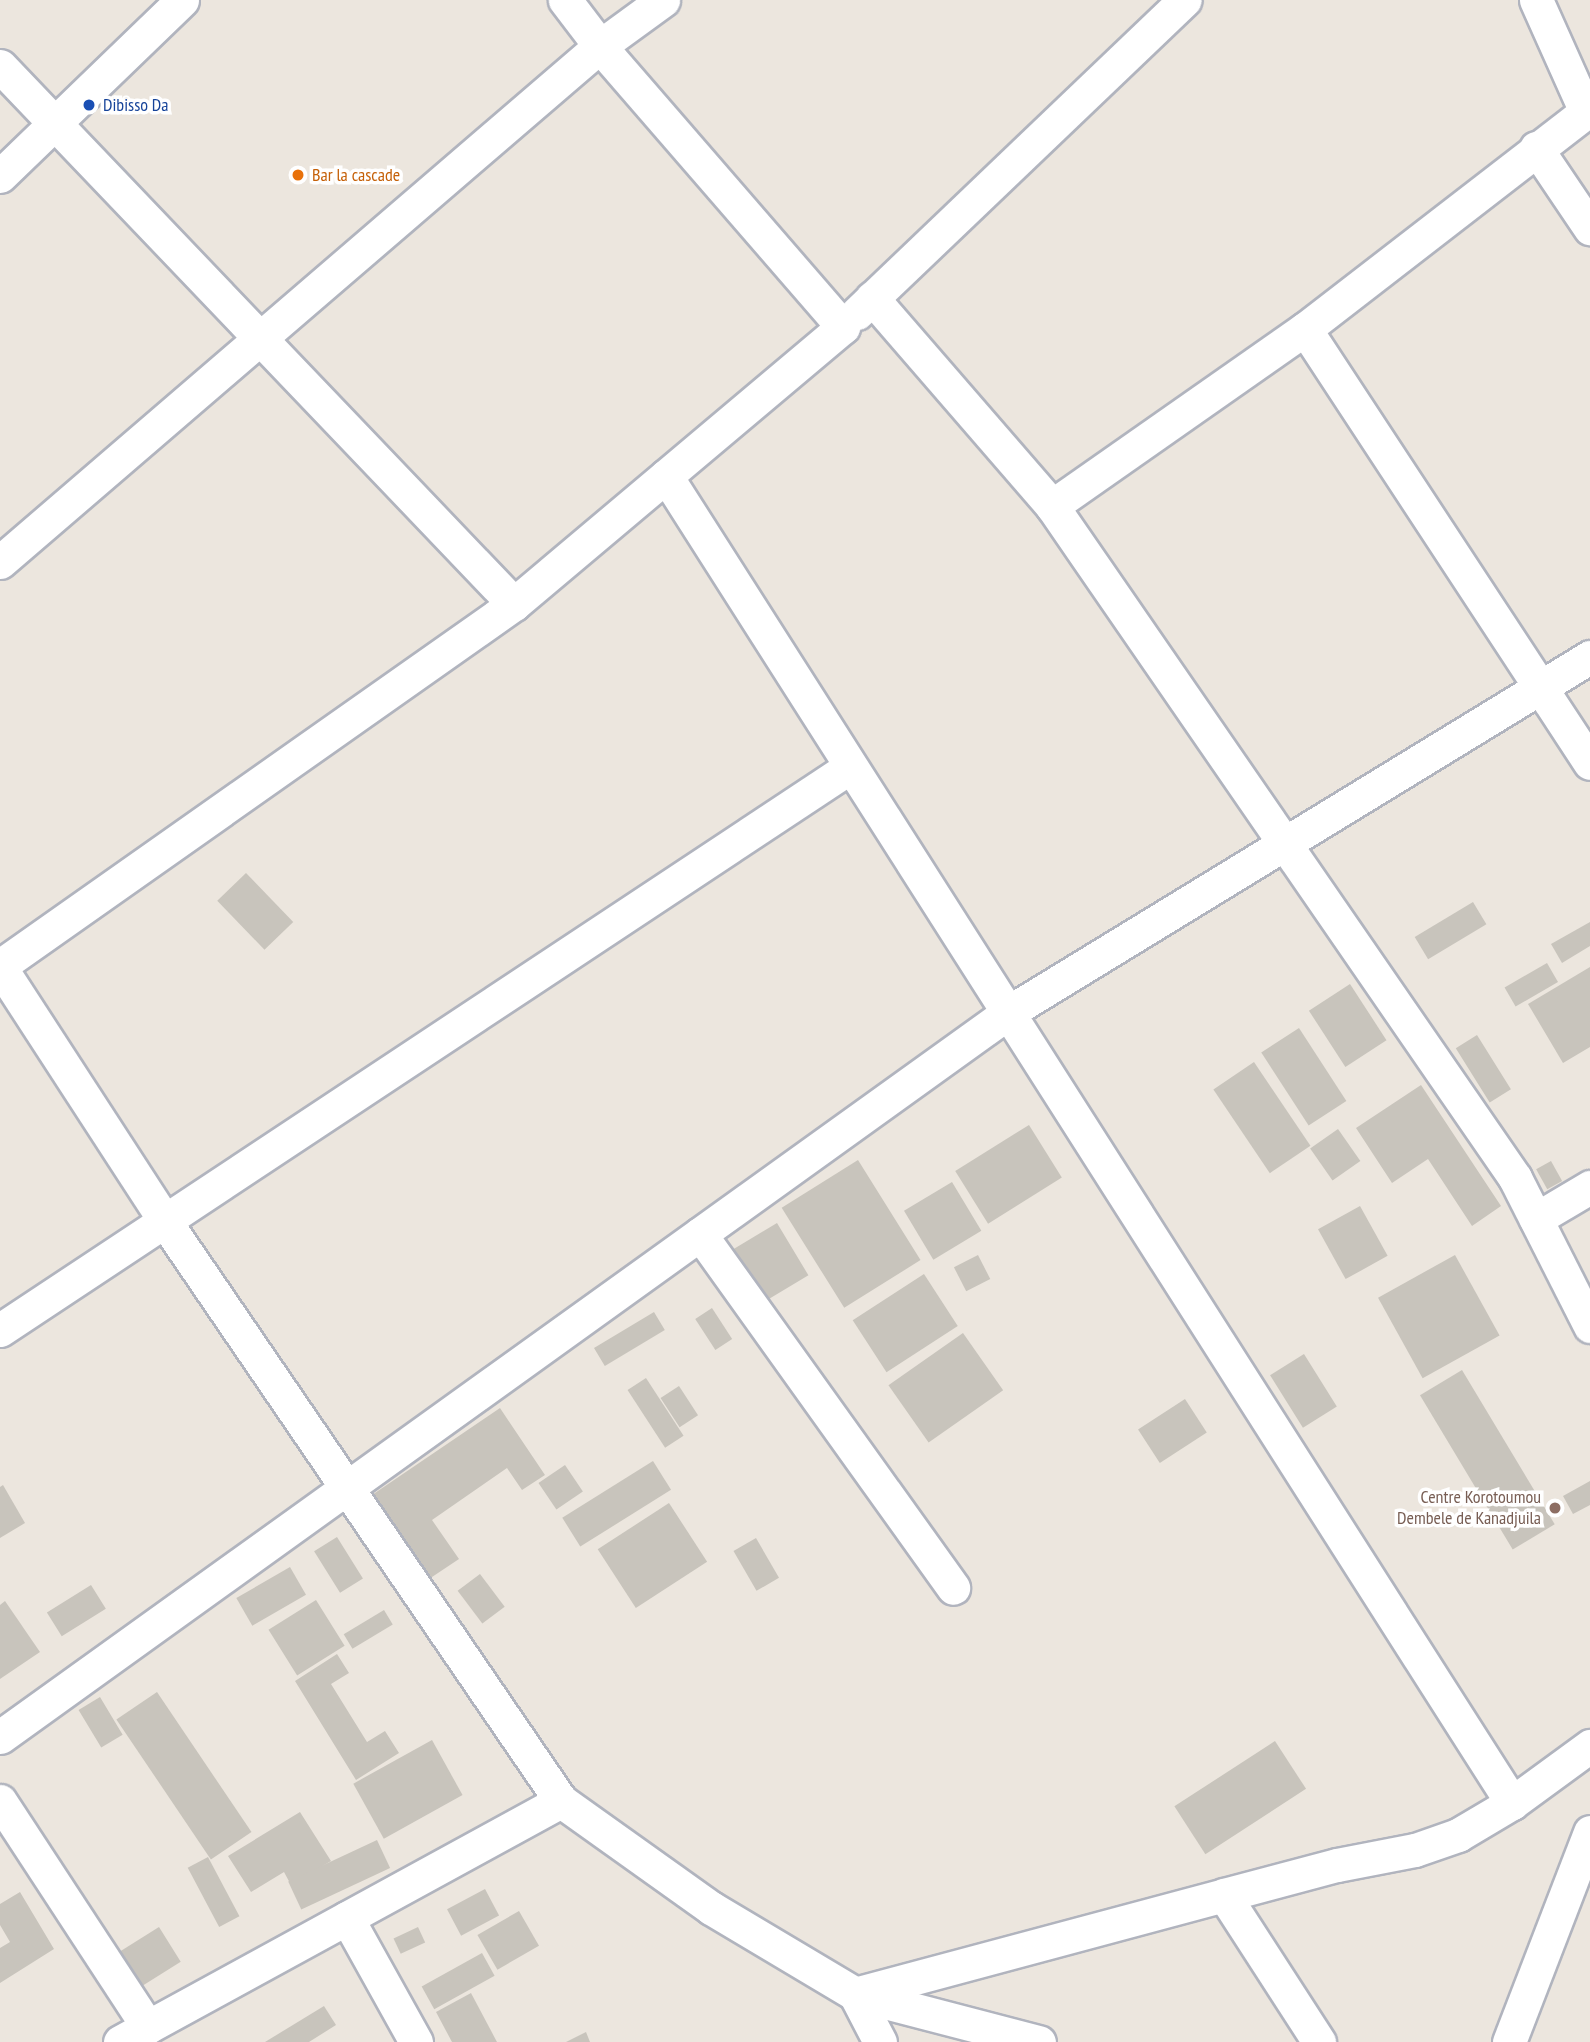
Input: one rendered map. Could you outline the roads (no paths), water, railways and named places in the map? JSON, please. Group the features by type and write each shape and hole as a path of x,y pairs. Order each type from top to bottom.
{"street":[{"path":"0,176 182,0"},
{"path":"565,0 600,46 844,327"},
{"path":"0,562 600,46 663,0"},
{"path":"1039,2042 855,1994 711,1908 561,1801 164,1220 0,966 514,604 844,327 1184,0"},
{"path":"1052,506 1305,329 1588,110 1536,0"},
{"path":"0,66 514,604"},
{"path":"1536,148 1590,228"},
{"path":"872,298 1052,506 1515,1178 1590,1326"},
{"path":"1305,329 1590,763"},
{"path":"666,476 1512,1803"},
{"path":"0,1737 1009,1012 1590,657"},
{"path":"0,1330 850,766"},
{"path":"1536,1219 1590,1187"},
{"path":"700,1234 953,1588"},
{"path":"855,1994 1337,1865 1415,1850 1458,1835 1512,1803 1590,1746"},
{"path":"0,1801 134,2034 561,1801"},
{"path":"1509,2042 1590,1832"},
{"path":"1224,1895 1319,2042"},
{"path":"347,1918 416,2042"},
{"path":"855,1994 880,2042"}],"place":[{"name":"Dibisso Da","path":"89,105"},
{"name":"Bar la cascade","path":"298,175"},
{"name":"Centre Korotoumou Dembele de Kanadjuila","path":"1555,1508"}]}
